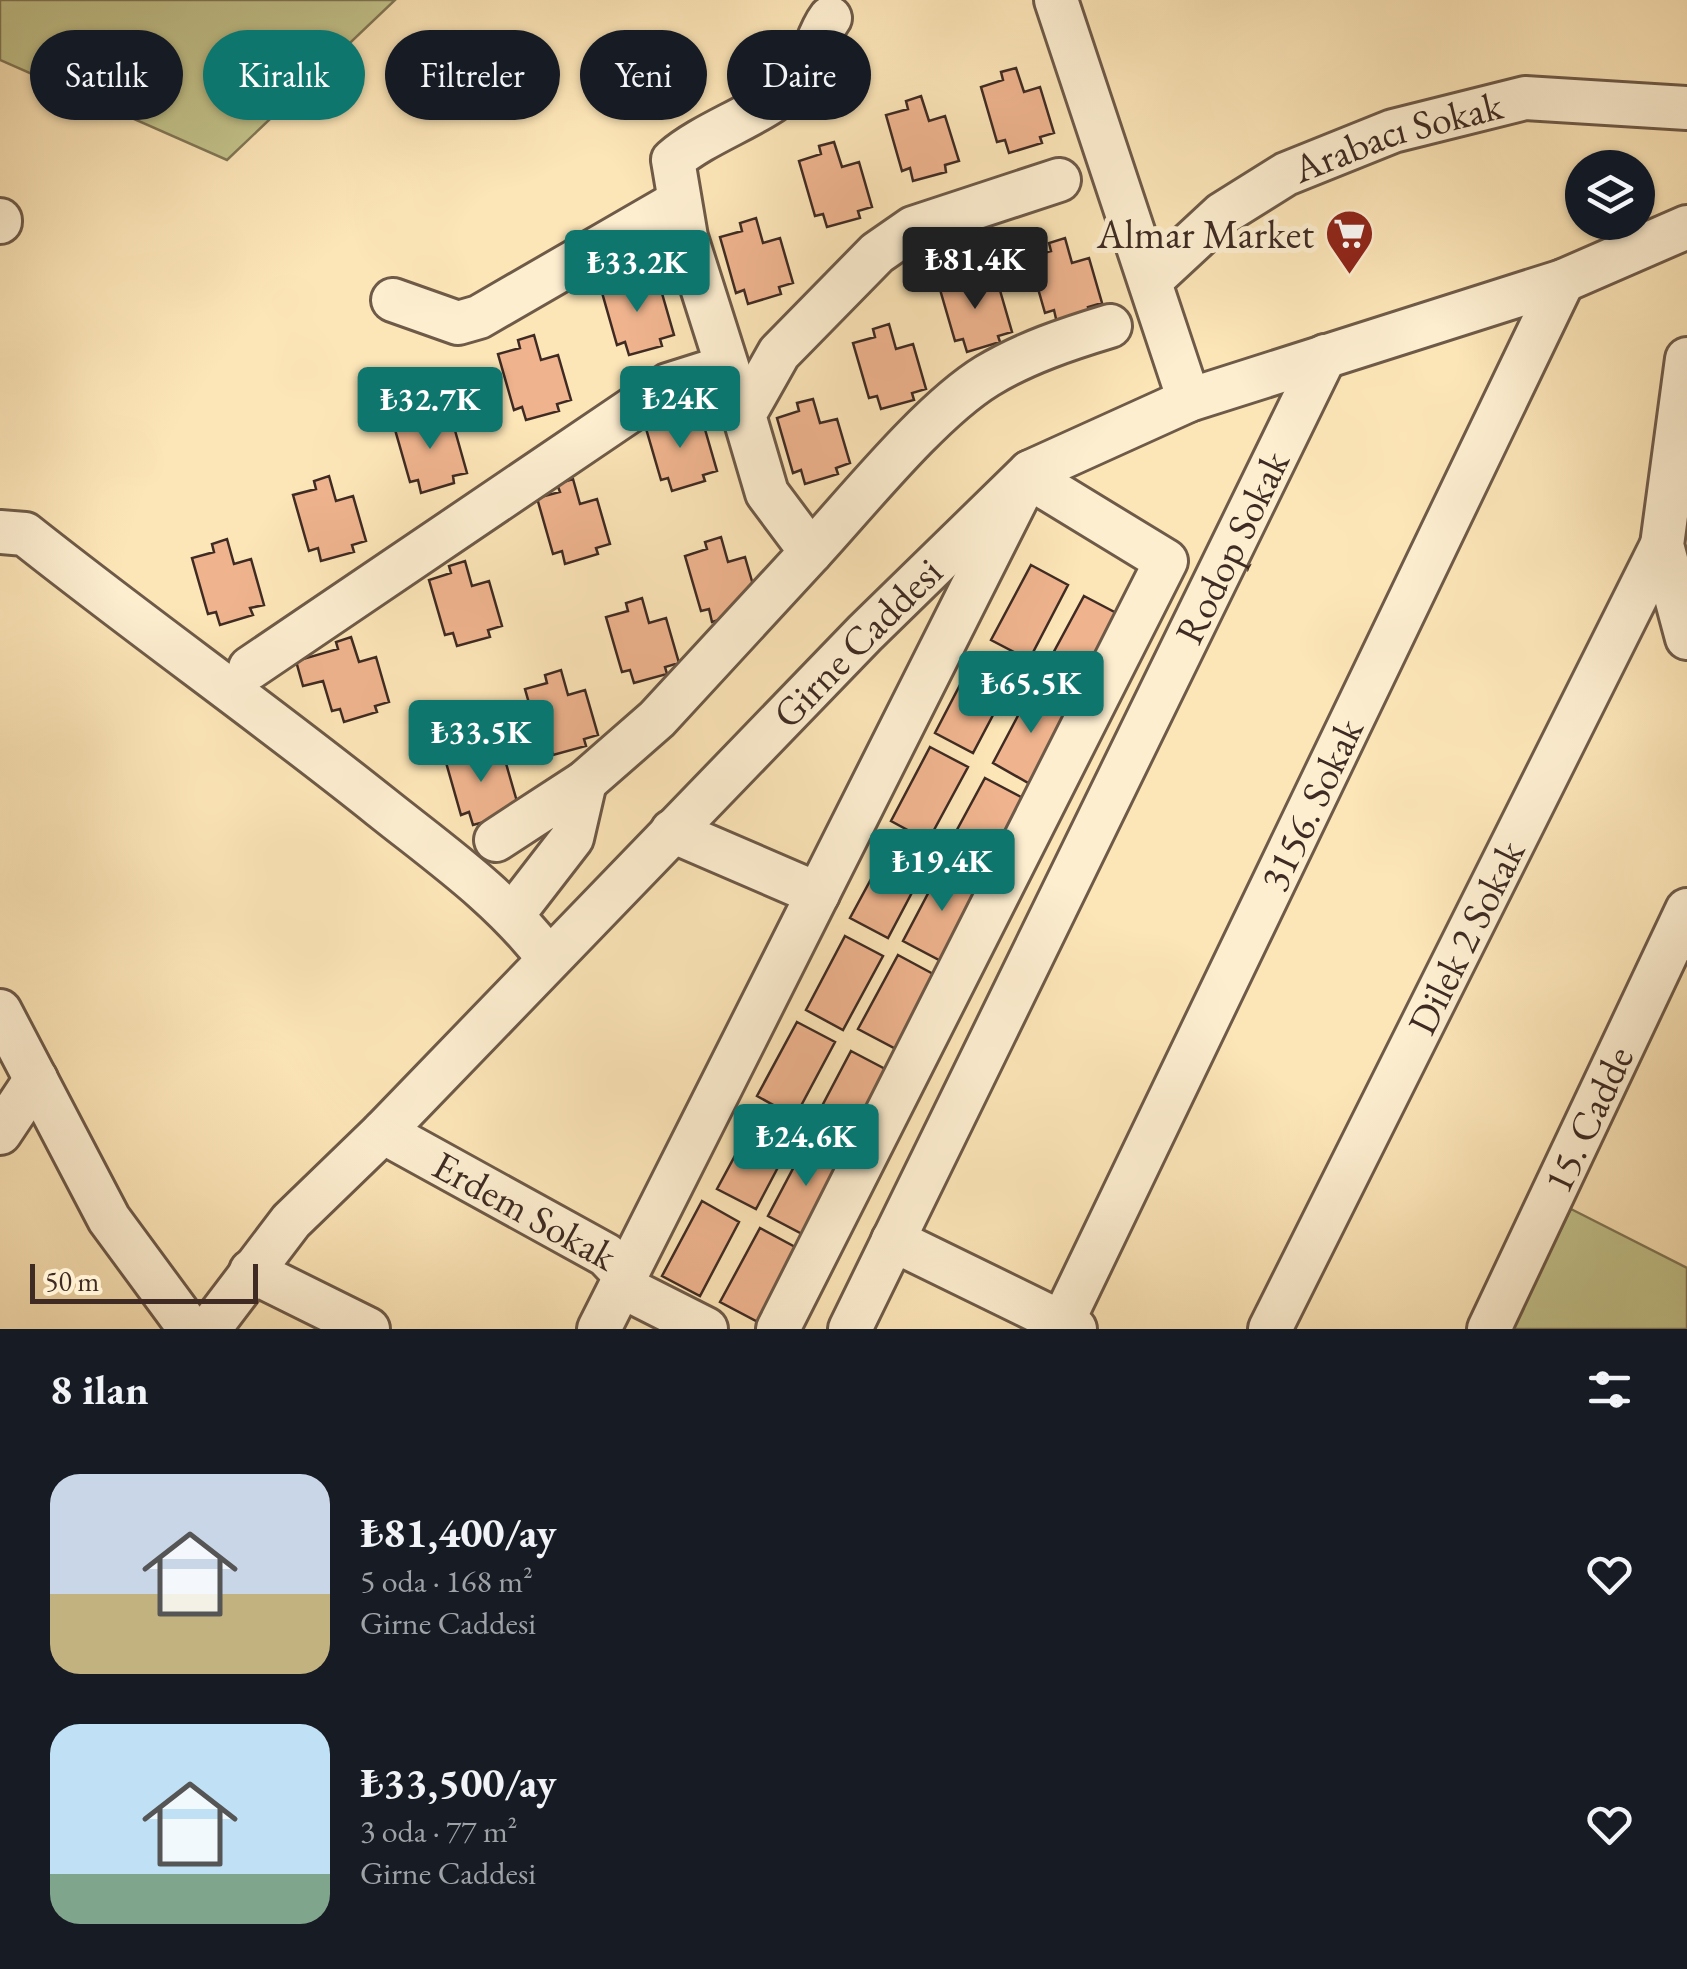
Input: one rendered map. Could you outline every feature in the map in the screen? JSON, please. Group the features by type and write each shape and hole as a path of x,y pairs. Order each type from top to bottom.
{"street":[{"path":"1056,0 1189,400"},
{"path":"811,552 767,493 678,202 674,160 725,124 771,102 804,73 816,36 830,18"},
{"name":"Arabacı Sokak","path":"1150,281 1222,214 1286,174 1392,131 1525,98 1687,108"},
{"path":"744,415 779,353 824,302 877,253 913,228 1059,180"},
{"path":"393,300 458,323 479,317 678,202"},
{"name":"Girne Caddesi","path":"209,1329 291,1221 384,1132 672,831 1030,472 1189,400 1563,281 1687,228"},
{"name":"3156. Sokak","path":"1065,1327 1563,281"},
{"path":"496,840 585,782 670,705 811,552 972,387 1048,345 1110,326"},
{"name":"Rodop Sokak","path":"850,1329 1325,356"},
{"path":"1687,358 1662,545 1687,638"},
{"path":"250,668 668,385 726,367"},
{"path":"599,1329 1030,472 1048,489 1166,561 778,1329"},
{"path":"0,532 25,534 514,913 548,958"},
{"name":"Dilek 2 Sokak","path":"1270,1329 1662,545"},
{"path":"514,913 572,838 585,782"},
{"path":"672,831 818,894"},
{"name":"15. Cadde","path":"1489,1329 1687,910"},
{"path":"0,1010 109,1218 190,1329"},
{"path":"0,1133 36,1080"},
{"name":"Erdem Sokak","path":"384,1132 606,1255 626,1276 631,1291 706,1329"},
{"path":"894,1240 1065,1327"},
{"path":"251,1271 368,1329"}],"green space":[{"path":"0,0 395,0 364,30 203,30 203,120 269,120 227,160 136,120 183,120 183,30 30,30 30,73 0,60"},
{"path":"1571,1209 1687,1268 1687,1329 1511,1329"}],"building":[{"path":"1016,68 1024,92 1040,87 1054,133 1040,137 1042,143 1009,153 1005,140 997,142 981,87 1003,80 1001,72"},
{"path":"921,96 929,121 945,116 959,161 945,165 946,172 913,181 910,168 902,171 886,115 908,109 906,101"},
{"path":"834,142 842,167 859,162 872,207 858,211 860,218 827,227 823,214 815,216 799,161 821,154 819,146"},
{"path":"756,218 763,243 780,238 793,283 779,287 781,294 748,304 744,290 736,293 720,237 742,231 740,223"},
{"path":"1065,238 1072,263 1089,258 1102,303 1088,307 1090,314 1057,323 1054,310 1045,313 1029,257 1051,251 1049,243"},
{"path":"975,267 982,292 999,287 1012,332 998,336 1000,342 967,352 963,339 955,341 939,286 961,279 959,272"},
{"path":"637,270 644,295 661,290 674,335 660,339 662,346 629,355 625,342 617,345 601,289 623,283 621,275"},
{"path":"889,324 896,349 913,344 926,389 912,393 914,400 881,409 877,396 869,398 853,343 875,337 873,329"},
{"path":"534,335 541,360 558,355 571,400 557,404 559,411 526,420 522,407 514,410 498,354 520,348 518,340"},
{"path":"813,399 820,423 837,419 850,463 836,468 838,474 805,484 801,470 793,473 777,418 799,411 797,403"},
{"path":"680,406 688,431 704,426 717,471 703,475 705,481 672,491 668,478 661,480 645,425 667,419 664,410"},
{"path":"430,407 437,432 454,427 467,473 453,476 454,483 421,493 418,480 410,482 394,426 416,420 413,412"},
{"path":"329,476 336,501 353,496 366,541 352,545 354,552 321,561 318,548 309,551 293,495 316,489 314,481"},
{"path":"573,479 580,504 597,499 610,544 596,548 598,554 565,564 562,551 553,554 537,498 560,492 557,484"},
{"path":"721,537 728,562 745,557 758,602 746,612 712,622 709,609 701,611 685,556 707,549 705,542"},
{"path":"227,539 234,564 251,559 264,605 250,608 253,615 220,625 216,612 208,614 192,558 214,552 212,544"},
{"path":"465,561 472,586 489,581 502,626 488,630 490,637 457,646 453,633 445,635 429,580 451,573 449,566"},
{"path":"1031,565 1068,585 1029,660 991,640"},
{"path":"1084,596 1122,616 1082,690 1044,670"},
{"path":"642,598 649,623 666,618 679,663 665,667 667,674 634,683 630,670 622,672 606,617 628,611 626,603"},
{"path":"351,637 359,662 376,657 389,702 375,706 377,712 344,722 340,709 332,711 323,681 303,686 296,661 338,649 336,642"},
{"path":"974,658 1012,679 973,753 935,733"},
{"path":"561,670 568,695 585,690 598,735 584,739 586,746 553,755 549,742 541,745 525,689 547,683 545,675"},
{"path":"1032,689 1070,709 1030,784 993,763"},
{"path":"480,740 488,765 505,760 518,805 503,809 506,816 473,825 469,812 461,815 445,759 467,753 465,745"},
{"path":"930,747 968,767 928,841 891,821"},
{"path":"985,778 1023,798 983,872 945,852"},
{"path":"890,844 927,864 888,938 850,918"},
{"path":"942,867 980,887 941,961 903,941"},
{"path":"845,936 883,956 843,1030 806,1010"},
{"path":"898,955 935,975 896,1049 858,1029"},
{"path":"797,1022 835,1042 795,1117 757,1096"},
{"path":"851,1051 889,1071 849,1145 812,1125"},
{"path":"757,1115 795,1135 756,1209 717,1189"},
{"path":"807,1142 845,1162 806,1236 768,1216"},
{"path":"702,1201 739,1222 700,1296 662,1276"},
{"path":"760,1228 797,1248 758,1322 720,1302"}],"place":[{"name":"Almar Market","path":"1349,276"}]}
